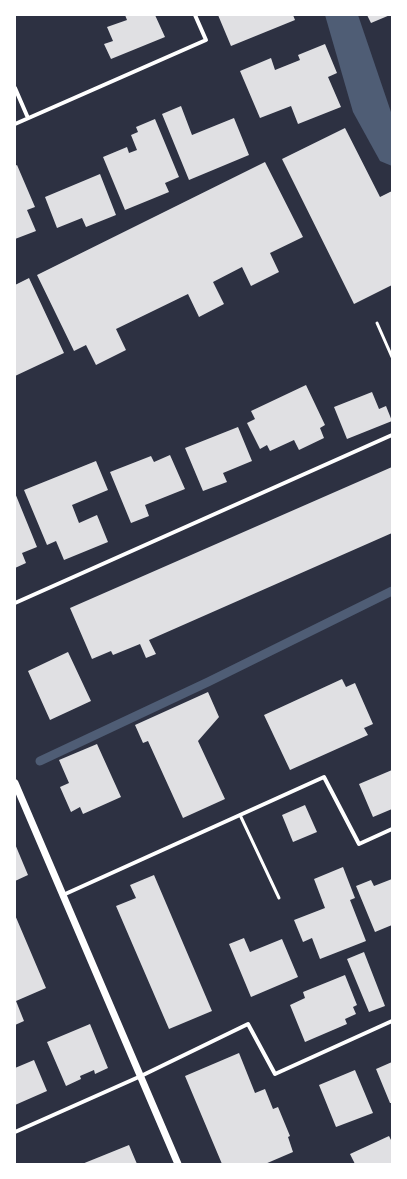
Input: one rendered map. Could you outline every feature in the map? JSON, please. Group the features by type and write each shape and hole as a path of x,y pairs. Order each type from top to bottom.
{"street":[{"path":"15,124 206,40 195,15"},
{"path":"15,88 28,118"},
{"path":"15,603 392,435"},
{"path":"63,895 324,777 359,844 392,829"},
{"path":"15,783 178,1164"},
{"path":"15,1132 141,1076 248,1024 275,1074 392,1021"}],"lane":[{"path":"378,323 392,357"},
{"path":"240,815 279,898"}],"water":[{"path":"325,15 358,15 392,115 392,166 380,161 353,112"}],"building":[{"path":"125,15 155,15 165,37 111,59 104,44 113,41 107,27 127,20"},
{"path":"218,15 293,15 295,20 231,46"},
{"path":"367,15 390,15 371,23"},
{"path":"325,44 337,73 328,77 341,107 298,124 291,106 260,118 240,71 271,58 275,70 300,60 298,55"},
{"path":"181,106 192,135 234,118 249,155 189,180 162,114"},
{"path":"155,119 179,177 165,183 169,192 125,210 103,157 127,147 129,153 137,150 131,135 138,132 136,127"},
{"path":"345,128 380,197 392,191 392,285 354,304 282,159"},
{"path":"265,162 303,237 270,253 279,272 251,286 242,267 213,282 224,304 199,317 188,294 116,329 126,350 96,365 86,345 74,351 37,275"},
{"path":"17,165 35,207 27,210 36,231 15,239 15,166"},
{"path":"100,174 116,215 86,227 82,218 57,228 45,197"},
{"path":"29,278 64,353 15,376 15,285"},
{"path":"306,385 325,425 320,428 324,438 299,450 294,440 270,451 267,445 260,449 247,423 255,419 251,411"},
{"path":"372,392 379,409 386,406 392,421 347,439 334,407"},
{"path":"238,427 252,461 223,473 227,482 203,491 185,448"},
{"path":"170,455 185,489 145,505 149,516 131,523 110,472 151,456 154,462"},
{"path":"96,461 108,490 72,505 79,523 97,515 108,542 64,560 56,541 47,545 24,490"},
{"path":"392,467 392,533 149,640 156,654 146,658 140,644 113,655 111,651 92,659 70,608"},
{"path":"15,493 37,547 22,553 26,563 15,568"},
{"path":"68,652 91,701 50,720 28,671"},
{"path":"342,679 346,687 355,683 373,724 364,728 368,735 290,770 264,715"},
{"path":"208,692 219,717 198,741 225,799 183,818 148,741 143,743 135,725"},
{"path":"97,744 121,797 83,814 80,807 71,812 60,787 69,783 59,760"},
{"path":"392,770 392,809 373,817 359,784"},
{"path":"305,805 317,832 293,842 282,815"},
{"path":"15,844 28,875 15,881"},
{"path":"343,867 355,898 350,900 366,941 320,959 312,938 303,942 294,920 325,908 314,879"},
{"path":"154,875 212,1011 169,1029 116,906 136,898 130,885"},
{"path":"392,879 392,925 375,932 356,886 371,880 374,886"},
{"path":"15,915 46,988 16,1001 24,1021 15,1025"},
{"path":"244,938 250,952 282,939 298,977 251,997 229,944"},
{"path":"364,952 385,1006 369,1012 347,959"},
{"path":"345,975 357,1005 353,1007 356,1014 345,1019 347,1024 305,1042 290,1005 305,998 303,992"},
{"path":"90,1024 108,1068 95,1074 94,1070 80,1076 81,1079 66,1086 47,1042"},
{"path":"239,1053 255,1093 265,1089 273,1109 278,1107 290,1136 288,1137 293,1152 265,1164 222,1164 185,1076"},
{"path":"34,1060 47,1091 15,1105 15,1068"},
{"path":"392,1062 392,1103 390,1103 376,1069"},
{"path":"355,1070 373,1113 336,1127 319,1085"},
{"path":"389,1136 392,1142 392,1164 355,1164 350,1154"},
{"path":"129,1145 137,1164 82,1164"}],"waterway":[{"path":"40,761 208,682 392,591"}]}
